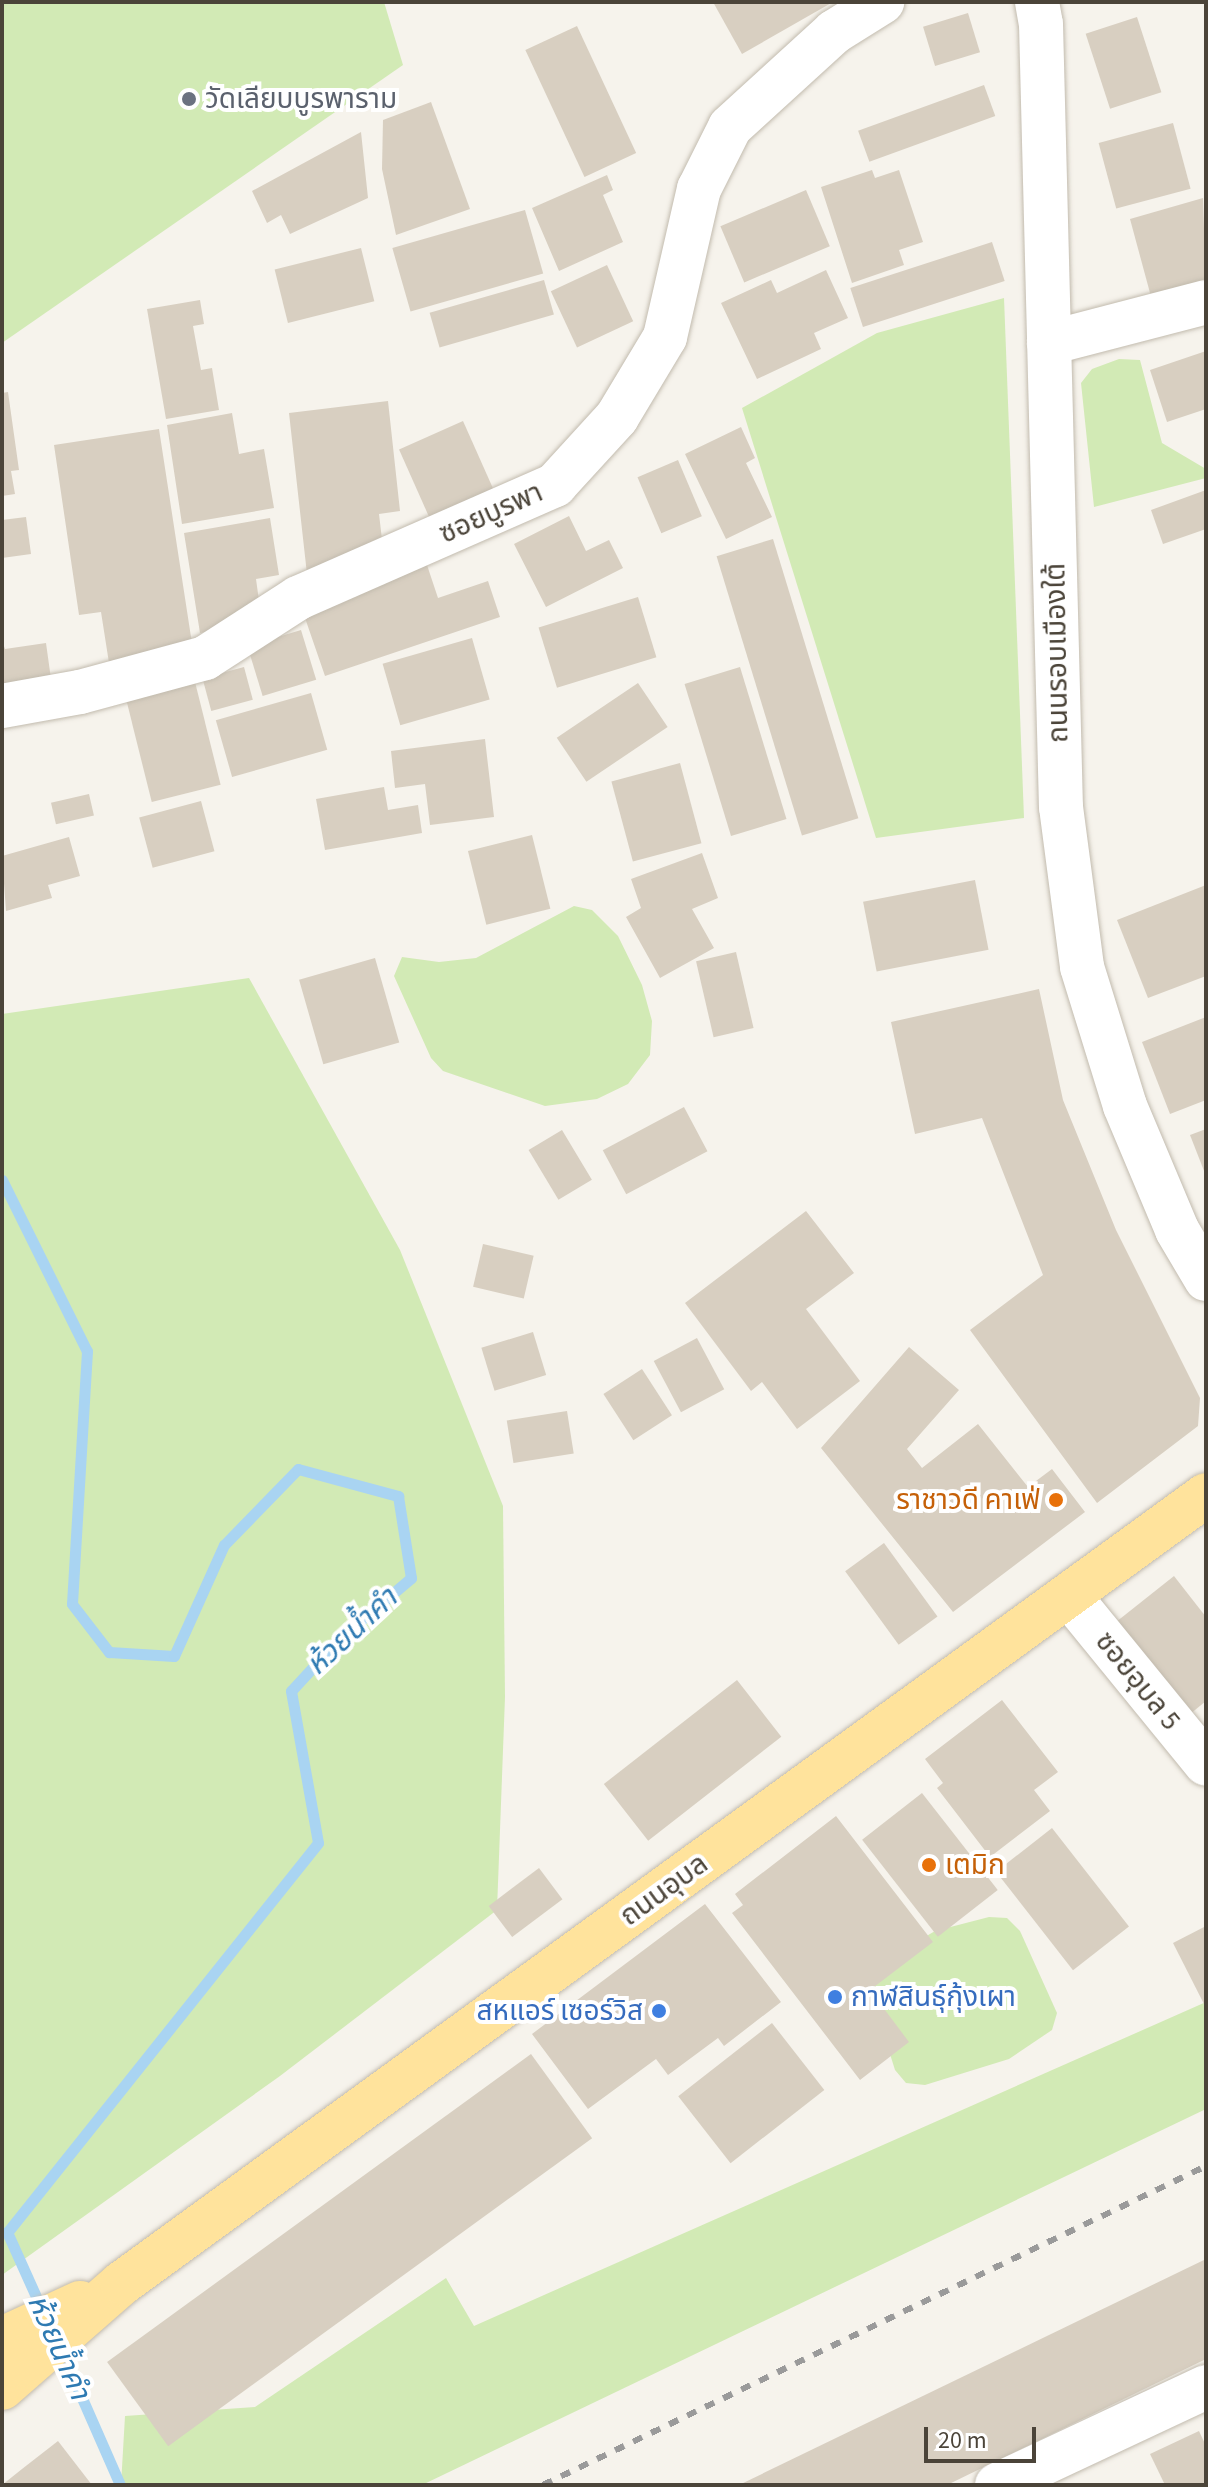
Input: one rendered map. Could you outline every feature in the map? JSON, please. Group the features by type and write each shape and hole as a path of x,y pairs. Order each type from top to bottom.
{"main road":[{"name":"ถนนอุบล","path":"122,2283 1070,1597 1206,1495"},
{"path":"2,2339 122,2283"},
{"path":"6,2386 122,2283"}],"street":[{"name":"ซอยบูรพา","path":"2,706 80,692 205,658 298,598 555,485 617,417 665,337 699,189 730,127 834,32 882,2"},
{"name":"ถนนรอบเมืองใต้","path":"1037,2 1041,24 1061,807 1082,967 1125,1106 1177,1230 1206,1279"},
{"path":"1049,343 1206,302"},
{"name":"ซอยอุบล 5","path":"1070,1597 1206,1764"},
{"path":"997,2485 1206,2387"}],"green space":[{"name":"วัดเลียบบูรพาราม","path":"2,2 384,2 403,65 2,343"},
{"path":"1004,298 1024,818 876,838 742,408 877,333"},
{"path":"1119,359 1140,360 1162,443 1206,469 1206,478 1094,507 1081,383 1092,369"},
{"path":"574,906 592,910 618,936 642,985 652,1021 650,1055 628,1084 597,1099 545,1106 443,1071 431,1058 394,976 402,957 439,962 476,958"},
{"path":"249,978 400,1250 503,1506 505,1697 497,1910 280,2076 2,2275 2,1014"},
{"path":"989,1917 1007,1918 1020,1931 1057,2013 1052,2030 1009,2059 925,2085 906,2083 895,2070 870,1990 888,1959 935,1931"},
{"path":"1206,2002 1206,2109 422,2485 121,2485 125,2416 255,2407 446,2278 474,2326"}],"building":[{"path":"713,2 833,2 742,54"},
{"path":"968,13 980,52 935,66 923,27"},
{"path":"1137,17 1161,92 1110,109 1086,34"},
{"path":"577,26 636,153 585,177 525,50"},
{"path":"984,85 995,116 869,162 858,131"},
{"path":"431,102 470,209 396,235 382,169 383,120"},
{"path":"1173,123 1191,189 1116,209 1099,143"},
{"path":"361,132 368,198 290,234 281,215 267,223 252,191"},
{"path":"872,170 875,178 899,170 923,242 899,250 904,265 852,283 821,187"},
{"path":"607,175 613,190 603,195 623,242 559,271 532,208"},
{"path":"806,190 830,246 744,282 720,226"},
{"path":"1203,198 1206,289 1153,304 1130,219"},
{"path":"525,210 543,273 411,311 392,248"},
{"path":"992,242 1005,281 863,327 850,288"},
{"path":"361,248 374,301 288,323 275,270"},
{"path":"607,265 633,321 577,347 551,291"},
{"path":"826,270 848,318 814,333 821,349 757,379 721,303 771,280 777,293"},
{"path":"544,280 554,315 440,347 430,313"},
{"path":"200,300 204,324 193,326 201,370 212,368 219,410 166,419 147,309"},
{"path":"1206,351 1206,409 1167,422 1150,370"},
{"path":"8,392 19,470 11,471 15,494 2,496 2,393"},
{"path":"388,401 400,511 379,514 383,548 308,583 289,413"},
{"path":"232,413 239,454 264,449 274,508 182,524 167,425"},
{"path":"463,421 496,495 432,523 399,449"},
{"path":"741,427 755,458 746,463 772,517 726,539 685,454"},
{"path":"159,429 193,650 109,663 101,612 79,615 54,445"},
{"path":"678,460 702,516 661,533 637,477"},
{"path":"1206,490 1206,529 1163,544 1151,510"},
{"path":"569,516 586,551 609,540 623,568 546,607 514,544"},
{"path":"26,517 31,554 2,558 2,520"},
{"path":"270,518 279,575 256,579 260,608 243,626 200,633 184,533"},
{"path":"773,539 858,818 802,835 717,556"},
{"path":"427,565 438,598 488,581 500,617 325,676 305,618"},
{"path":"638,597 656,657 557,688 539,627"},
{"path":"301,630 316,680 263,696 247,646"},
{"path":"472,638 490,700 400,725 383,664"},
{"path":"2,641 5,649 46,643 51,679 2,686"},
{"path":"244,667 253,700 211,711 202,678"},
{"path":"740,667 786,819 731,836 685,684"},
{"path":"195,682 221,785 152,802 126,699"},
{"path":"638,683 668,727 586,782 557,738"},
{"path":"311,693 327,750 232,777 216,720"},
{"path":"485,739 494,817 430,825 425,784 395,788 391,751"},
{"path":"680,763 701,843 633,862 611,781"},
{"path":"384,787 388,810 418,805 422,833 325,850 316,799"},
{"path":"89,794 94,815 56,824 51,803"},
{"path":"201,801 214,851 153,868 139,818"},
{"path":"532,835 550,909 486,925 468,851"},
{"path":"69,837 80,876 48,885 52,898 6,911 2,856"},
{"path":"702,853 718,898 692,909 714,948 660,978 626,917 641,908 631,879"},
{"path":"975,880 989,950 877,971 863,902"},
{"path":"1206,885 1206,976 1148,998 1117,920"},
{"path":"736,952 754,1028 714,1037 696,961"},
{"path":"375,958 399,1043 323,1064 299,980"},
{"path":"1039,989 1063,1100 1116,1230 1200,1398 1198,1426 1097,1503 970,1330 1043,1275 982,1118 915,1134 891,1022"},
{"path":"1206,1017 1206,1100 1170,1114 1142,1042"},
{"path":"684,1107 707,1151 626,1194 603,1150"},
{"path":"1206,1129 1206,1176 1190,1135"},
{"path":"562,1130 592,1180 558,1200 529,1150"},
{"path":"806,1211 854,1273 806,1309 860,1381 797,1429 762,1382 751,1391 685,1303"},
{"path":"483,1244 534,1256 524,1299 473,1287"},
{"path":"533,1332 546,1375 495,1391 481,1348"},
{"path":"697,1338 724,1389 681,1412 654,1361"},
{"path":"909,1347 959,1390 907,1449 922,1468 978,1424 1028,1487 1052,1469 1085,1512 953,1612 821,1448"},
{"path":"642,1369 672,1415 633,1440 603,1394"},
{"path":"567,1411 574,1453 513,1463 507,1421"},
{"path":"884,1543 937,1617 899,1645 845,1571"},
{"path":"1174,1576 1206,1617 1206,1701 1184,1719 1111,1626"},
{"path":"737,1680 781,1737 648,1841 604,1784"},
{"path":"1002,1700 1058,1772 1034,1790 1050,1811 990,1857 937,1788 943,1783 925,1759"},
{"name":"เตมิก","path":"922,1793 998,1890 938,1937 862,1840"},
{"path":"836,1816 933,1942 870,1990 909,2042 860,2080 732,1913 743,1905 735,1894"},
{"path":"1052,1828 1129,1927 1073,1970 996,1872"},
{"path":"539,1868 562,1899 512,1937 489,1906"},
{"path":"705,1904 781,2002 724,2046 718,2038 668,2075 656,2059 588,2109 532,2034"},
{"path":"1206,1926 1206,2008 1173,1943"},
{"path":"772,2023 824,2090 731,2163 678,2096"},
{"path":"531,2054 592,2138 168,2446 107,2362"},
{"path":"1206,2259 1206,2359 947,2485 739,2485"},
{"path":"1199,2431 1206,2446 1206,2485 1165,2485 1150,2454"},
{"path":"58,2441 92,2485 2,2485 22,2469"}],"waterway":[{"name":"ห้วยน้ำคำ","path":"2,1180 87,1351 72,1604 109,1652 174,1656 224,1545 298,1469 398,1496 411,1578 338,1640 291,1691 318,1843 7,2232 42,2310"},
{"name":"ห้วยน้ำคำ","path":"60,2348 120,2485"}],"railway":[{"path":"543,2485 1206,2166"}],"place":[{"name":"วัดเลียบบูรพาราม","path":"189,99"},
{"name":"ราชาวดี คาเฟ่","path":"1056,1500"},
{"name":"เตมิก","path":"929,1865"},
{"name":"กาฬสินธุ์กุ้งเผา","path":"835,1997"},
{"name":"สหแอร์ เซอร์วิส","path":"659,2011"}]}
